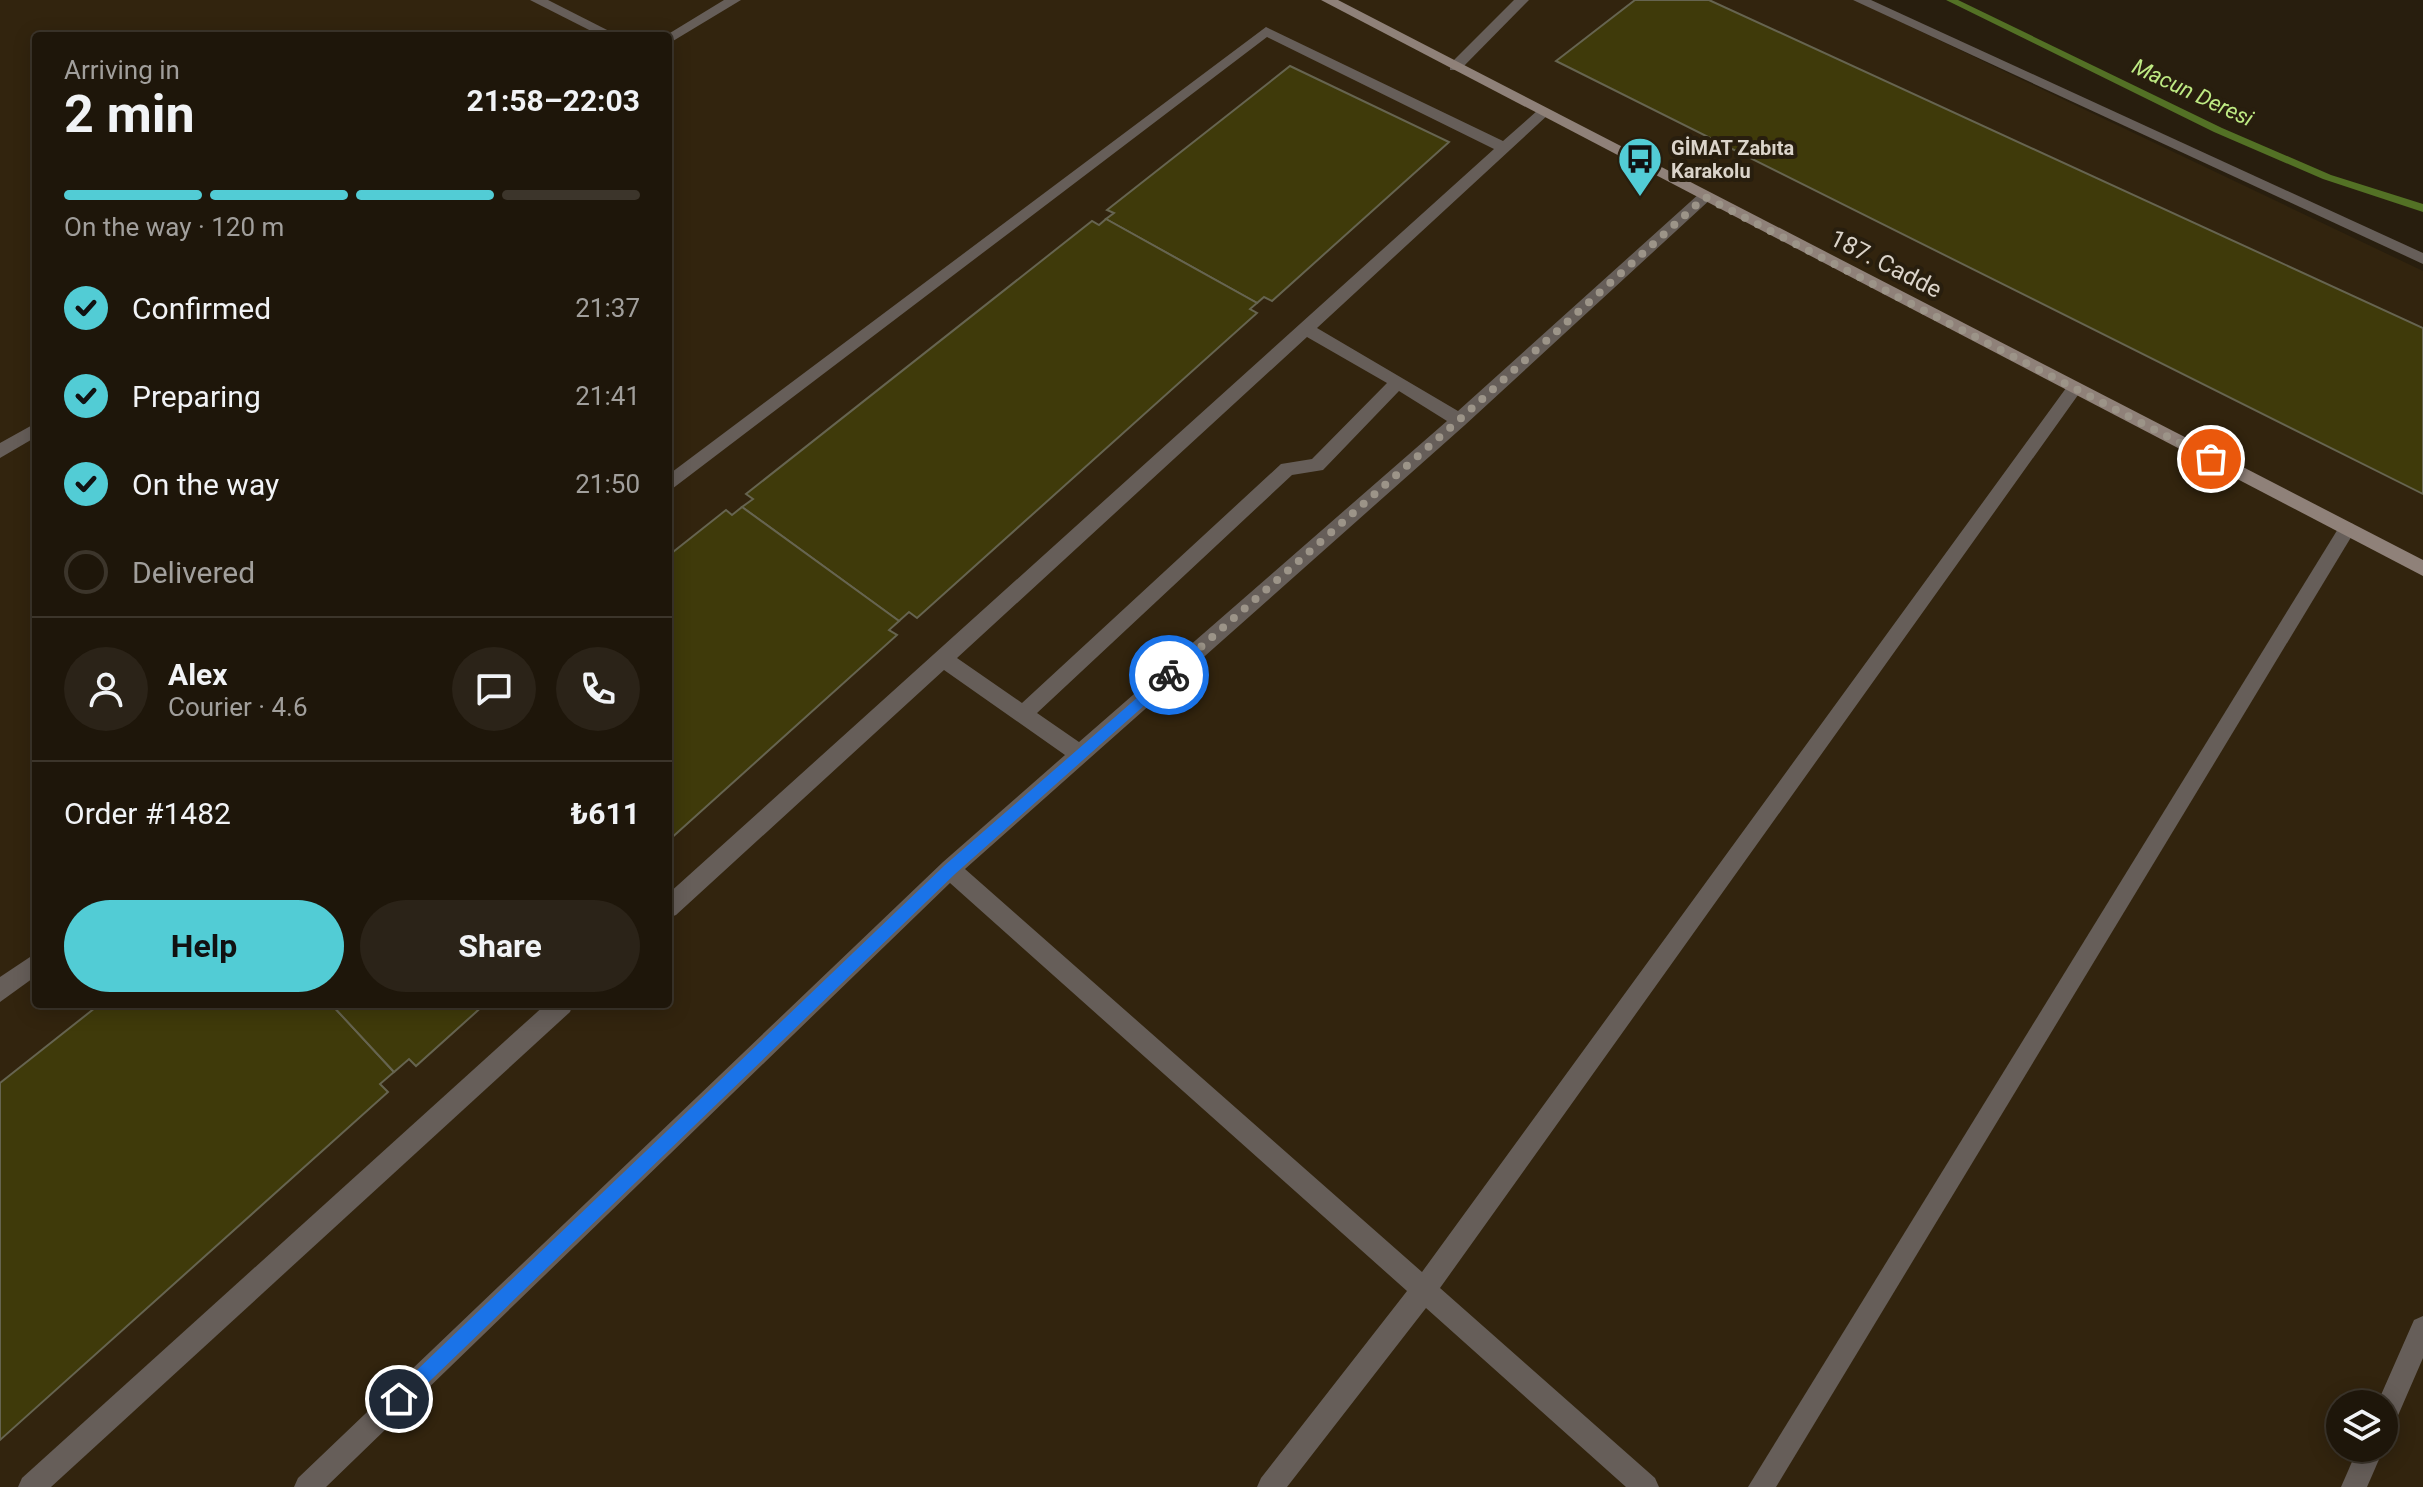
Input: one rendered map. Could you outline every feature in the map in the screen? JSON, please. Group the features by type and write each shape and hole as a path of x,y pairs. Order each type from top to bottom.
{"main road":[{"name":"187. Cadde","path":"1328,0 2423,569"}],"street":[{"path":"537,0 604,32"},
{"path":"672,38 734,0"},
{"path":"1455,67 1522,0"},
{"path":"1860,0 2423,259"},
{"path":"672,482 1266,31 1504,148"},
{"path":"672,904 1543,113"},
{"path":"307,1487 950,869 1459,420 1705,197"},
{"path":"1305,329 1459,420"},
{"path":"1023,714 1287,469 1317,465 1398,382"},
{"path":"1270,1487 1424,1290 2075,388"},
{"path":"0,451 32,431"},
{"path":"1761,1487 2347,529"},
{"path":"942,658 1080,754"},
{"path":"950,869 1646,1487"},
{"path":"0,991 32,966"},
{"path":"31,1487 558,1008"},
{"path":"2396,1390 2423,1329"},
{"path":"2354,1487 2365,1462"}],"shaded area":[{"path":"0,0 1855,0 2423,271 2423,1487 0,1487"}],"building":[{"path":"1635,0 1709,0 2423,328 2423,494 1556,61"},
{"path":"1290,66 1449,142 1272,301 1264,297 1257,303 1106,219 1114,213 1107,210"},
{"path":"1106,219 1257,303 1250,309 1257,313 917,618 909,612 899,621 742,507 753,499 746,494 1092,221 1099,225"},
{"path":"742,507 899,621 889,630 897,635 672,837 672,553 726,510 732,515"},
{"path":"95,1008 335,1008 394,1072 380,1084 388,1092 0,1440 0,1083"},
{"path":"335,1008 481,1008 416,1066 409,1059 394,1072"}],"waterway":[{"name":"Macun Deresi","path":"1951,0 2218,130 2327,177 2423,208"}],"way so far":[{"path":"1169,675 1459,420 1705,197 2211,459"}],"place":[{"name":"GİMAT Zabıta Karakolu","path":"1640,198"}],"route":[{"path":"399,1399 950,869 1169,675"}]}
